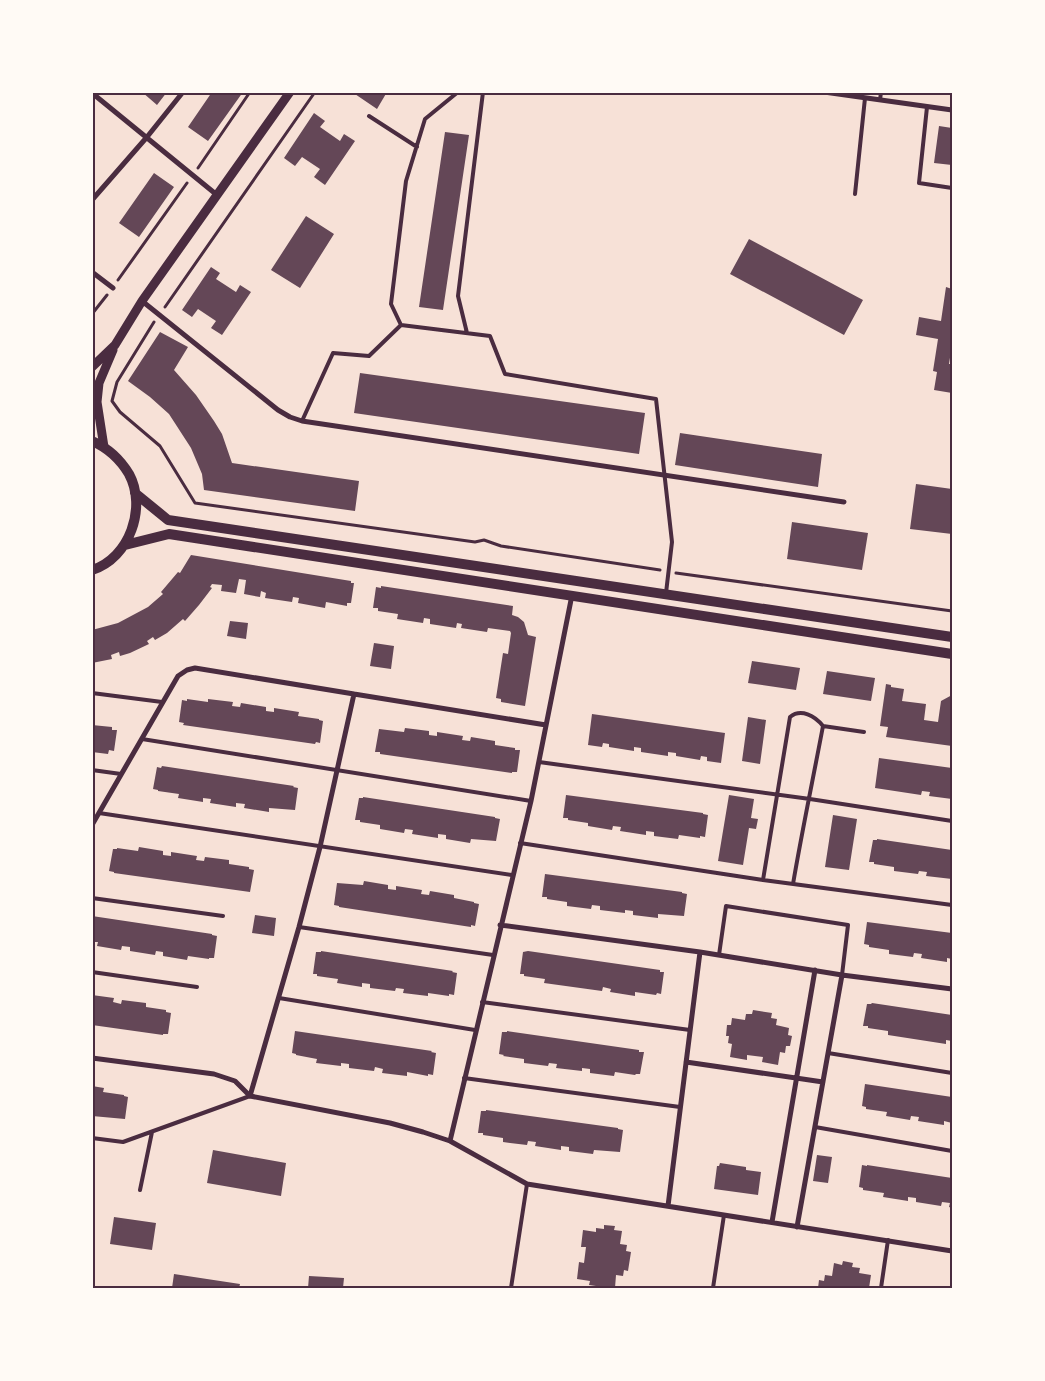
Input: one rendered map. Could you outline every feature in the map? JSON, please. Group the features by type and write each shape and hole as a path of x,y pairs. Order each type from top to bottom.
{"main road":[{"path":"92,441 104,447 119,459 129,475 135,493 136,509 133,525 125,545 114,556 92,570"},
{"path":"135,493 168,520 952,637"},
{"path":"125,545 169,534 573,594 952,654"}],"street":[{"path":"92,200 183,92"},
{"path":"104,447 97,402 99,383 115,345 142,301 290,92"},
{"path":"824,92 952,110"},
{"path":"92,93 218,195"},
{"path":"92,272 113,288"},
{"path":"142,301 278,410 290,418 302,422 844,502"},
{"path":"92,367 115,345"},
{"path":"450,1141 539,762 573,594"},
{"path":"92,825 178,676 187,670 195,668 546,725"},
{"path":"250,1096 320,847 354,694"},
{"path":"500,924 952,990"},
{"path":"668,1206 700,952"},
{"path":"772,1222 815,970"},
{"path":"796,1227 842,974"},
{"path":"92,1058 214,1074 236,1081 250,1096 390,1123 450,1141 527,1184 952,1250"},
{"path":"686,1062 823,1082"}],"lane":[{"path":"401,325 391,304 406,181 425,119 458,92"},
{"path":"467,333 458,296 483,92"},
{"path":"880,100 881,92"},
{"path":"855,194 865,98"},
{"path":"927,107 919,183 952,188"},
{"path":"369,116 417,147"},
{"path":"401,325 490,336 504,374 656,399 672,542 665,595"},
{"path":"302,422 332,353 369,356 401,325"},
{"path":"92,693 162,702"},
{"path":"763,880 790,717 793,714 799,713 809,714 822,726 864,732"},
{"path":"794,884 822,726"},
{"path":"142,739 530,801"},
{"path":"539,762 776,796 810,799 952,821"},
{"path":"92,770 122,774"},
{"path":"99,813 512,874"},
{"path":"520,843 763,880 952,905"},
{"path":"92,898 223,916"},
{"path":"719,955 726,906 848,925 842,974"},
{"path":"299,927 493,955"},
{"path":"92,972 197,987"},
{"path":"279,998 475,1030"},
{"path":"482,1002 690,1030"},
{"path":"828,1053 952,1072"},
{"path":"464,1078 680,1107"},
{"path":"92,1138 123,1142 250,1096"},
{"path":"814,1127 952,1150"},
{"path":"140,1190 152,1132"},
{"path":"511,1288 527,1184"},
{"path":"713,1288 724,1215"},
{"path":"881,1288 888,1240"}],"path":[{"path":"92,314 113,288 250,92"},
{"path":"316,92 159,315 117,382 112,401 120,412 160,446 195,503 475,542 484,540 501,546 952,611"}],"building":[{"path":"142,92 167,92 157,105"},
{"path":"212,92 243,92 208,141 188,127"},
{"path":"352,92 387,92 377,109"},
{"path":"314,113 325,121 320,127 340,141 344,134 355,141 325,185 314,177 320,169 302,157 295,166 284,158"},
{"path":"939,126 952,128 952,165 934,163"},
{"path":"445,132 469,135 443,310 419,307"},
{"path":"154,173 174,187 139,237 119,223"},
{"path":"306,216 334,234 300,288 271,270"},
{"path":"749,239 863,300 844,335 730,274"},
{"path":"211,267 220,273 216,279 236,292 240,285 251,292 222,335 211,328 216,321 198,309 192,317 182,310"},
{"path":"946,287 952,289 952,345 949,364 952,364 952,393 934,390 937,372 933,371 938,339 916,335 919,317 941,321"},
{"path":"160,332 188,347 174,370 196,395 214,421 222,434 232,463 359,481 355,511 204,490 202,474 191,448 169,414 128,381"},
{"path":"360,373 645,413 639,454 354,413"},
{"path":"680,433 822,454 818,487 675,465"},
{"path":"916,484 952,489 952,534 910,529"},
{"path":"792,522 868,533 862,570 787,559"},
{"path":"191,555 351,581 351,583 354,583 351,603 347,603 347,606 326,602 325,608 298,603 299,598 293,597 292,602 265,598 266,593 261,591 260,597 244,594 246,580 239,579 236,593 221,591 222,585 212,584 210,587 212,588 185,621 183,619 167,633 155,640 153,637 147,641 149,644 130,653 120,656 119,652 111,655 112,659 92,663 92,630 118,623 148,607 163,594 161,592 178,572 180,573"},
{"path":"381,586 513,606 512,615 524,622 528,635 536,637 525,706 501,702 501,699 496,698 503,653 508,654 510,631 488,628 487,632 461,628 462,624 457,623 456,628 430,624 430,619 424,618 423,623 397,619 398,614 378,611 378,608 373,608 376,587 381,588"},
{"path":"230,621 248,623 246,639 227,636"},
{"path":"374,643 394,646 391,669 370,666"},
{"path":"752,661 800,668 796,690 748,683"},
{"path":"827,671 875,678 871,701 823,694"},
{"path":"886,684 891,685 891,687 904,689 902,701 926,704 924,720 938,722 941,701 952,695 952,746 886,737 888,727 880,726"},
{"path":"187,699 208,702 208,699 233,702 232,706 240,707 241,703 266,707 266,711 274,712 274,708 299,712 298,716 323,721 320,743 316,742 315,744 183,725 184,723 179,722 182,700 187,701"},
{"path":"592,714 725,733 721,763 707,761 707,757 701,756 700,760 676,756 676,753 668,752 668,756 641,752 641,748 634,747 634,751 609,747 609,744 603,743 602,747 588,745"},
{"path":"748,717 766,720 760,764 742,761"},
{"path":"92,725 112,727 112,730 117,730 114,751 109,750 108,754 92,752"},
{"path":"405,728 429,731 429,735 437,736 437,732 463,736 462,740 470,741 471,737 495,741 495,745 515,748 515,750 520,750 517,772 512,773 375,752 379,729 404,732"},
{"path":"879,758 952,768 952,799 929,796 930,792 922,791 921,795 875,788"},
{"path":"162,766 294,786 298,788 295,810 269,808 269,812 244,808 245,804 236,803 236,807 210,803 211,799 203,798 203,802 178,798 179,794 153,789 157,767 161,768"},
{"path":"566,795 703,813 708,815 705,837 679,835 678,839 654,836 654,832 646,831 646,835 620,831 621,827 613,826 612,830 588,826 588,823 568,820 568,818 563,818"},
{"path":"729,795 754,799 751,818 758,819 756,829 749,828 743,865 718,861"},
{"path":"363,797 495,817 500,819 496,841 471,839 470,843 446,839 446,835 438,834 438,838 412,834 413,830 405,829 404,833 380,829 380,825 355,820 359,798"},
{"path":"833,815 857,819 849,870 825,867"},
{"path":"873,840 952,850 952,879 926,876 927,872 919,871 918,874 894,871 894,867 869,862"},
{"path":"139,847 163,851 163,855 171,856 171,852 197,856 196,860 204,861 205,857 229,860 229,864 249,867 249,869 254,870 250,892 109,871 113,849 138,851"},
{"path":"545,874 682,892 687,894 684,916 658,914 658,918 633,915 633,911 625,910 625,913 600,910 600,906 592,905 591,909 567,906 567,902 542,897"},
{"path":"364,881 388,885 388,889 396,890 396,886 422,890 421,894 429,895 430,891 454,895 454,898 479,904 475,926 471,925 471,927 334,905 337,883 363,885"},
{"path":"255,915 276,918 274,936 252,933"},
{"path":"92,916 212,934 217,936 214,958 188,956 187,960 163,956 163,952 156,951 155,955 130,951 130,947 122,946 121,950 97,946 98,942 92,942"},
{"path":"867,922 952,933 952,959 947,958 947,962 921,958 922,954 914,953 913,957 889,954 889,950 869,947 869,945 864,944"},
{"path":"321,951 453,971 457,973 454,995 428,993 428,996 403,993 404,989 396,988 395,991 370,988 370,984 362,983 362,987 337,983 338,979 313,974 316,952"},
{"path":"528,951 660,970 660,972 664,972 661,994 635,992 635,996 610,992 611,989 603,987 602,991 544,983 545,979 520,974 523,952"},
{"path":"92,995 114,998 113,1002 121,1004 122,1000 146,1003 146,1007 166,1010 166,1012 171,1013 168,1034 163,1035 92,1025"},
{"path":"872,1003 952,1015 952,1041 946,1040 946,1044 888,1035 888,1031 863,1026 867,1004"},
{"path":"753,1010 772,1013 771,1018 777,1019 776,1025 789,1028 788,1035 792,1036 790,1046 786,1046 785,1053 780,1052 778,1065 762,1062 763,1057 747,1055 747,1060 730,1057 732,1044 728,1043 729,1036 726,1036 727,1025 731,1025 732,1018 745,1020 746,1014 752,1014"},
{"path":"295,1031 432,1051 436,1053 433,1075 428,1074 428,1076 407,1072 407,1076 382,1073 383,1069 375,1067 374,1071 349,1068 349,1064 341,1063 341,1066 316,1063 317,1059 292,1053"},
{"path":"507,1031 639,1050 639,1052 644,1052 640,1074 615,1072 614,1076 590,1073 590,1069 582,1068 582,1071 556,1068 557,1064 549,1063 548,1066 524,1063 524,1059 499,1054 502,1032"},
{"path":"865,1084 952,1097 952,1123 944,1121 944,1125 918,1121 919,1117 911,1116 910,1120 886,1116 887,1112 866,1109 866,1107 862,1106"},
{"path":"92,1086 104,1088 103,1092 128,1097 125,1119 92,1116"},
{"path":"486,1110 618,1128 623,1130 620,1152 594,1150 593,1154 569,1151 569,1147 561,1146 561,1150 535,1146 536,1142 528,1141 527,1145 503,1142 503,1138 478,1133 481,1111"},
{"path":"213,1150 286,1163 281,1196 207,1183"},
{"path":"817,1155 832,1157 828,1183 813,1181"},
{"path":"720,1163 746,1167 746,1170 761,1172 758,1195 714,1189 717,1166"},
{"path":"862,1165 952,1178 952,1208 949,1207 950,1203 942,1202 941,1206 916,1202 916,1198 908,1197 908,1201 883,1197 884,1193 863,1190 863,1188 859,1187"},
{"path":"114,1217 156,1223 152,1250 110,1244"},
{"path":"604,1225 615,1226 614,1230 622,1231 620,1244 627,1245 626,1251 631,1252 628,1271 624,1270 623,1276 616,1275 615,1288 596,1288 596,1286 589,1285 590,1281 577,1279 579,1262 584,1263 586,1247 581,1247 583,1230 596,1232 596,1228 604,1229"},
{"path":"843,1261 853,1263 852,1267 860,1268 859,1273 871,1275 869,1288 818,1288 819,1280 824,1281 825,1275 832,1276 834,1263 842,1265"},
{"path":"174,1274 240,1284 239,1288 172,1288"},
{"path":"309,1276 344,1278 343,1288 308,1288"}]}
